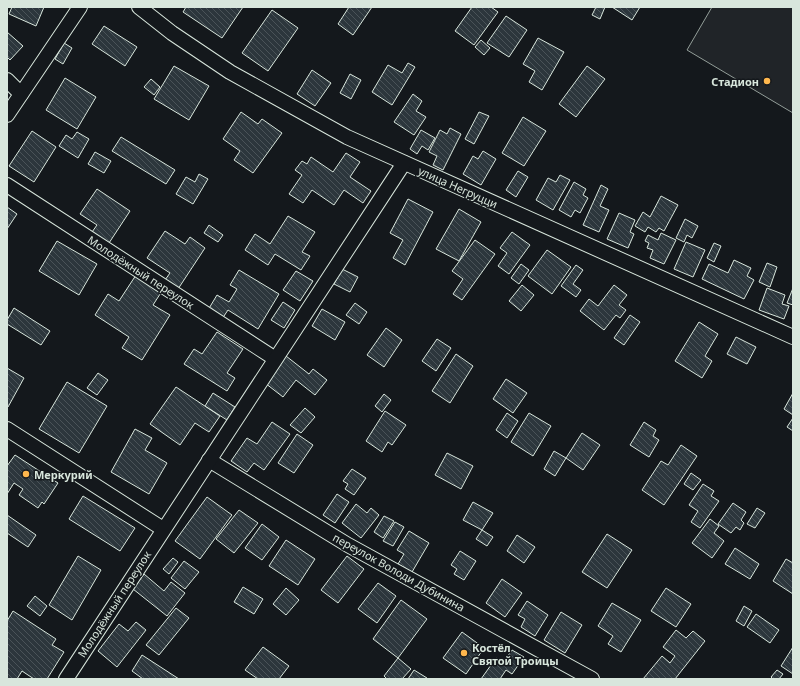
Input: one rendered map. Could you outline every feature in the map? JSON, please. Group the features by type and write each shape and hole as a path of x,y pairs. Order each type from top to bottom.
{"street":[{"path":"7,114 80,7"},
{"name":"улица Негруцци","path":"139,7 172,33 237,76 347,137 793,337"},
{"path":"7,80 21,94"},
{"name":"Молодёжный переулок","path":"66,679 163,529 210,460 274,358 404,163"},
{"name":"Молодёжный переулок","path":"7,185 274,358"},
{"path":"7,429 163,529"},
{"name":"переулок Володи Дубинина","path":"210,460 348,545 592,679"}],"shaded area":[{"name":"Стадион","path":"712,7 793,7 793,113 687,50"}],"building":[{"path":"12,7 44,7 36,26 9,14"},
{"path":"186,7 243,7 222,38 183,12"},
{"path":"349,7 372,7 353,35 338,24"},
{"path":"472,7 491,7 498,12 474,45 455,31"},
{"path":"596,7 605,7 600,19 592,15"},
{"path":"612,7 640,7 632,20"},
{"path":"272,10 298,28 268,71 242,53"},
{"path":"506,16 527,30 509,57 487,43"},
{"path":"104,26 137,47 125,66 92,44"},
{"path":"7,32 23,46 10,60 7,57"},
{"path":"538,38 564,52 542,90 529,82 535,71 523,64"},
{"path":"481,40 490,48 484,55 475,47"},
{"path":"64,43 72,48 63,64 55,59"},
{"path":"408,63 415,67 392,105 372,92 388,65 402,73"},
{"path":"174,66 209,86 189,120 154,99"},
{"path":"587,66 605,79 576,117 559,104"},
{"path":"312,70 331,83 315,106 297,94"},
{"path":"350,74 361,80 351,99 340,93"},
{"path":"65,78 96,97 77,129 46,110"},
{"path":"151,79 160,87 154,95 144,87"},
{"path":"413,94 422,101 416,111 426,117 414,135 394,122"},
{"path":"241,112 258,124 262,119 282,133 253,173 234,160 240,151 223,139"},
{"path":"479,112 489,116 474,144 465,139"},
{"path":"523,117 546,131 524,166 502,153"},
{"path":"450,128 461,134 443,170 433,165 437,156 429,152 440,130 447,134"},
{"path":"421,130 435,138 428,150 422,146 417,154 410,149"},
{"path":"32,131 56,147 34,182 9,166"},
{"path":"77,132 89,139 78,158 59,146 66,135 72,139"},
{"path":"121,137 175,170 166,184 112,151"},
{"path":"483,151 496,159 481,185 463,174 473,156 478,159"},
{"path":"95,152 111,161 104,173 88,164"},
{"path":"346,153 360,162 350,177 371,191 363,203 344,190 334,205 312,190 303,203 289,194 302,175 295,170 302,161 307,164 311,157 333,172"},
{"path":"518,171 528,177 516,197 506,190"},
{"path":"199,174 208,179 193,204 176,194 186,177 195,182"},
{"path":"560,175 570,180 553,210 536,200 548,178 556,182"},
{"path":"574,182 586,189 583,195 588,198 580,213 575,210 571,217 559,210"},
{"path":"601,185 608,189 600,206 609,210 599,232 583,225"},
{"path":"97,189 130,211 109,243 92,232 97,225 80,214"},
{"path":"661,196 678,205 664,231 659,228 656,232 648,227 645,232 635,226 643,212 650,217"},
{"path":"408,199 433,212 405,265 393,258 403,240 390,233"},
{"path":"7,207 17,214 7,229"},
{"path":"459,209 481,222 459,261 436,249"},
{"path":"619,213 635,220 630,232 634,234 628,248 607,239"},
{"path":"288,216 315,232 302,252 310,256 301,270 275,254 268,265 245,250 255,234 270,244"},
{"path":"685,219 698,226 692,238 687,235 684,242 676,238"},
{"path":"209,225 223,235 218,242 204,233"},
{"path":"165,231 185,244 190,237 205,248 178,289 165,280 170,273 147,258"},
{"path":"512,232 530,245 509,274 498,266 507,253 500,248"},
{"path":"661,233 676,240 664,264 650,258 653,250 647,248 649,243 645,241 648,235 658,240"},
{"path":"475,240 495,254 462,300 453,294 463,279 452,271"},
{"path":"57,241 97,264 79,295 39,271"},
{"path":"686,242 705,250 693,277 674,269"},
{"path":"714,243 721,246 714,262 707,258"},
{"path":"547,250 571,267 552,294 528,276"},
{"path":"734,260 751,268 747,276 754,280 744,299 702,279 709,264 728,273"},
{"path":"767,263 777,267 770,287 759,282"},
{"path":"521,264 529,270 519,284 511,278"},
{"path":"576,265 583,270 573,284 581,290 576,297 561,286"},
{"path":"342,269 358,277 350,292 334,284"},
{"path":"239,270 279,294 258,329 228,310 222,319 208,310 217,295 229,302 237,289 230,285"},
{"path":"296,271 313,281 300,301 283,290"},
{"path":"136,275 162,291 153,305 170,315 142,360 122,348 129,337 95,315 108,294 119,301"},
{"path":"522,285 534,295 521,311 509,301"},
{"path":"614,285 627,295 619,305 626,310 620,318 616,315 604,330 580,311 589,299 598,306"},
{"path":"767,288 785,295 782,304 789,306 784,319 759,310"},
{"path":"793,288 793,305 787,303"},
{"path":"283,302 295,310 284,328 271,320"},
{"path":"355,303 367,312 359,324 346,315"},
{"path":"14,308 50,331 41,345 7,324 7,320"},
{"path":"322,309 345,322 335,340 312,326"},
{"path":"630,315 640,322 624,345 614,338"},
{"path":"699,322 718,334 705,356 712,361 702,378 675,361"},
{"path":"386,328 402,340 384,367 367,355"},
{"path":"217,332 243,349 227,373 235,378 227,391 184,364 194,349 202,354"},
{"path":"736,337 756,347 747,364 727,354"},
{"path":"437,339 451,348 436,371 422,361"},
{"path":"456,354 473,366 450,403 432,391"},
{"path":"286,356 309,374 313,369 327,380 315,395 296,380 283,397 265,383"},
{"path":"7,368 24,378 8,407 7,407"},
{"path":"98,373 108,380 97,395 87,388"},
{"path":"506,379 527,393 513,413 493,399"},
{"path":"67,382 107,406 79,453 39,429"},
{"path":"176,387 220,416 209,432 195,423 180,445 150,424"},
{"path":"213,393 235,407 227,420 205,406"},
{"path":"793,393 793,415 784,409"},
{"path":"384,394 391,400 382,412 375,406"},
{"path":"305,408 315,417 301,433 290,425"},
{"path":"385,411 406,425 392,445 388,442 382,452 366,441"},
{"path":"507,413 518,421 507,438 496,430"},
{"path":"529,413 551,426 533,456 511,442"},
{"path":"793,418 793,431 787,427"},
{"path":"272,422 290,434 264,470 254,463 247,472 231,461 247,438 257,444"},
{"path":"644,422 656,430 653,436 659,440 649,457 630,445"},
{"path":"135,429 152,438 145,450 167,463 149,494 111,472"},
{"path":"582,433 600,445 583,470 566,458"},
{"path":"297,434 313,445 294,473 278,463"},
{"path":"681,445 697,456 664,505 642,490 661,461 668,465"},
{"path":"554,451 566,458 555,476 544,469"},
{"path":"447,453 473,466 461,489 435,475"},
{"name":"Меркурий","path":"15,455 58,483 44,504 42,502 38,508 19,495 23,489 14,483 7,494 7,466"},
{"path":"352,469 366,478 354,495 345,489 348,484 343,481"},
{"path":"691,473 701,480 693,490 684,484"},
{"path":"703,484 714,491 711,496 719,501 700,528 691,522 698,511 689,505"},
{"path":"337,494 349,502 335,523 323,515"},
{"path":"83,496 135,528 120,551 69,519"},
{"path":"207,497 232,515 200,559 175,541"},
{"path":"473,502 493,513 482,530 463,520"},
{"path":"733,503 746,512 741,520 744,523 740,530 736,527 731,533 718,524"},
{"path":"356,504 367,513 371,508 379,515 361,538 342,523"},
{"path":"757,508 765,513 755,528 747,524"},
{"path":"239,510 258,523 234,553 216,539"},
{"path":"7,515 36,535 28,547 7,533"},
{"path":"384,516 394,521 383,538 374,532"},
{"path":"710,519 719,526 714,533 724,541 712,558 692,543"},
{"path":"395,522 404,527 393,546 383,541"},
{"path":"262,524 279,537 262,560 245,548"},
{"path":"482,530 493,537 487,546 476,539"},
{"path":"409,531 429,543 412,572 398,564 404,554 397,550"},
{"path":"607,534 632,550 607,588 582,572"},
{"path":"517,535 535,547 524,563 507,551"},
{"path":"286,540 315,559 298,585 269,566"},
{"path":"735,548 759,564 750,579 725,564"},
{"path":"460,551 476,561 464,580 454,574 457,569 451,565"},
{"path":"78,556 101,570 72,620 49,605"},
{"path":"347,556 364,569 338,603 321,590"},
{"path":"173,558 178,562 169,574 163,569"},
{"path":"786,559 793,563 793,594 773,581"},
{"path":"184,561 199,572 185,589 171,578"},
{"path":"144,574 164,591 171,582 185,593 167,616 133,589"},
{"path":"502,579 522,593 505,617 486,603"},
{"path":"378,583 396,596 377,623 358,609"},
{"path":"243,587 263,599 254,614 234,602"},
{"path":"286,588 299,600 286,615 273,604"},
{"path":"666,588 691,604 676,627 651,611"},
{"path":"35,596 47,606 40,616 27,606"},
{"path":"401,600 427,619 398,658 373,639"},
{"path":"527,601 548,615 535,636 521,627 525,619 518,615"},
{"path":"612,603 641,620 621,652 608,644 613,636 598,626"},
{"path":"744,606 752,611 744,626 736,621"},
{"path":"176,608 189,618 159,655 146,645"},
{"path":"13,611 56,639 52,645 64,652 47,679 34,679 22,671 17,679 7,679 7,621"},
{"path":"561,612 582,625 565,653 544,640"},
{"path":"756,614 779,630 770,643 747,627"},
{"path":"136,622 146,630 117,667 98,651 119,624 128,631"},
{"path":"676,630 686,638 693,631 705,641 675,679 643,679 662,656 670,663 675,656 663,647"},
{"name":"Костёл Святой Троицы","path":"462,632 484,648 466,674 443,658"},
{"path":"263,647 289,666 279,679 258,679 245,670"},
{"path":"793,647 793,674 781,666"},
{"path":"512,650 524,657 512,674 506,670 500,679 481,679 496,658 503,663"},
{"path":"142,655 179,679 143,679 132,671"},
{"path":"398,658 411,669 402,679 387,679 384,676"},
{"path":"414,670 427,678 408,679"},
{"path":"777,670 783,674 779,679 773,679 771,677"}],"place":[{"name":"Стадион","path":"767,81"},
{"name":"Меркурий","path":"26,474"},
{"name":"Костёл Святой Троицы","path":"464,653"}]}
